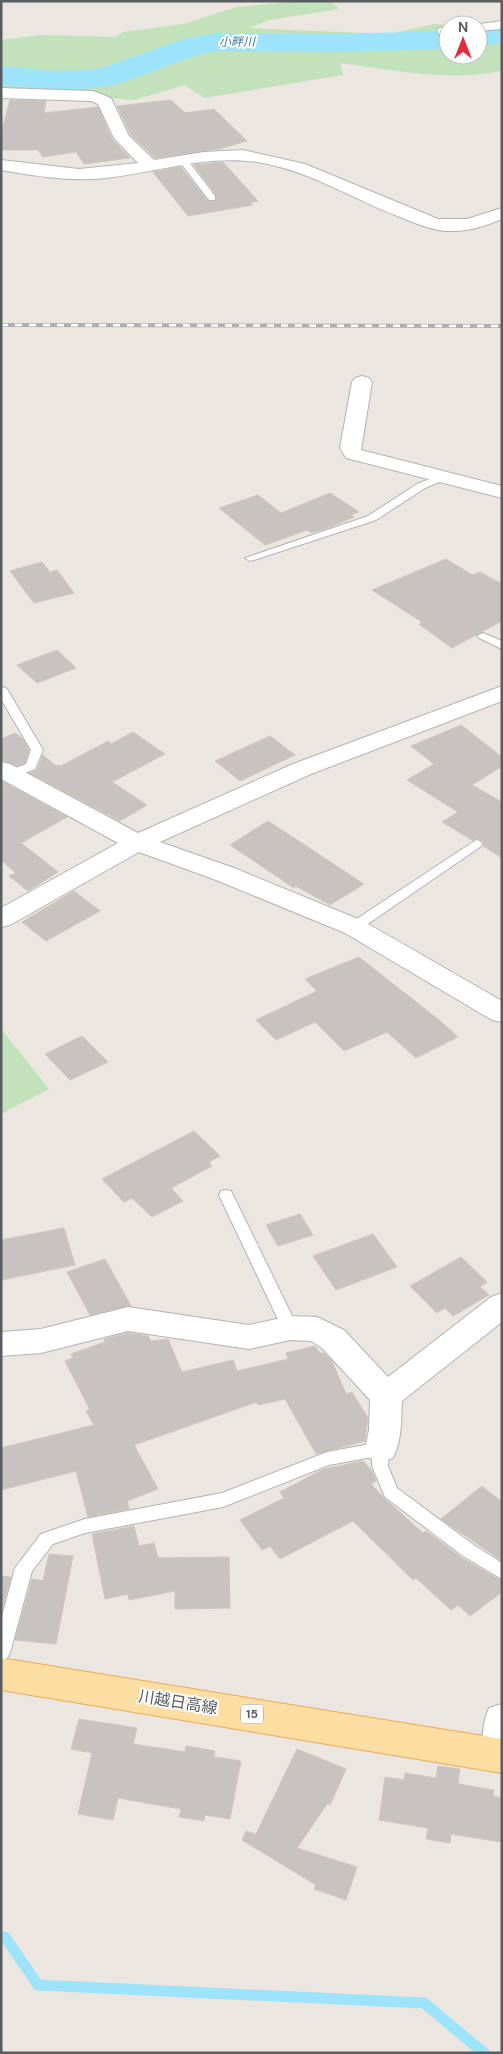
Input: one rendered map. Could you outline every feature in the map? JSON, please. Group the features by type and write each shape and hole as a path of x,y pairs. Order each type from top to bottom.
{"main road":[{"name":"川越日高線","path":"1,1674 501,1756"}],"street":[{"path":"488,26 502,24"},
{"path":"1,93 93,96 105,101 122,138 150,167"},
{"path":"1,165 50,174 80,175 150,167 217,155 241,154 294,164 388,207 429,222 454,226 476,222 502,213"},
{"path":"362,382 350,448 353,454 502,492"},
{"path":"1,919 137,843 302,769 502,693"},
{"path":"6,772 137,843 224,874 354,927 502,1013"},
{"path":"386,1396 415,1375 502,1304"},
{"path":"1,1344 41,1341 83,1332 128,1319 249,1337 290,1328 317,1329 333,1339 386,1396 386,1430 382,1449"},
{"path":"501,1756 502,1720"}],"lane":[{"path":"183,160 212,198"},
{"path":"250,558 372,518 421,486 445,476"},
{"path":"483,636 502,646"},
{"path":"1,689 37,750 32,766 6,772"},
{"path":"354,927 476,844"},
{"path":"226,1195 290,1328"},
{"path":"1,1653 24,1568 46,1539 85,1526 223,1500 326,1459 382,1449 380,1466 391,1492 470,1552 502,1572"}],"green space":[{"path":"302,1 329,1 340,9 269,20 249,28 389,34 438,24 438,65 488,65 488,27 502,28 502,71 481,74 441,75 400,72 340,63 343,75 205,98 184,85 135,100 1,90 1,40 42,35 115,37 124,32 183,24 237,7"},
{"path":"1,1029 49,1089 1,1114"}],"building":[{"path":"10,100 46,101 44,113 98,107 112,139 130,158 84,164 76,152 43,157 38,150 1,150 1,134"},
{"path":"171,100 185,113 214,109 247,141 219,149 155,158 131,135 117,106"},
{"path":"223,162 258,201 250,203 253,205 188,216 153,172 181,167 208,201 215,202 216,195 194,165"},
{"path":"330,493 359,512 351,515 354,517 330,527 311,533 307,530 265,545 219,508 258,495 281,513"},
{"path":"446,559 472,575 480,572 502,584 502,621 452,648 419,624 422,622 372,590"},
{"path":"42,562 50,572 57,570 74,593 34,603 10,571"},
{"path":"57,650 76,668 37,683 17,665"},
{"path":"461,725 502,757 502,766 472,785 502,802 502,858 483,846 484,843 480,839 472,840 442,822 458,812 407,780 434,764 411,746"},
{"path":"133,732 165,754 112,782 147,805 120,821 30,773 37,770 43,755 55,765 61,766 108,741 111,744"},
{"path":"15,733 22,738 29,750 25,763 17,766 1,760 1,739"},
{"path":"270,736 295,755 240,781 215,761"},
{"path":"1,781 67,817 21,843 58,872 28,891 9,876 16,873 1,860"},
{"path":"268,821 364,884 330,905 296,886 294,888 230,845"},
{"path":"74,891 100,911 46,941 22,922"},
{"path":"359,957 458,1037 416,1058 387,1032 344,1051 315,1022 276,1040 256,1020 317,991 305,979"},
{"path":"82,1036 108,1062 70,1080 45,1054"},
{"path":"194,1131 220,1156 209,1162 212,1166 171,1188 183,1201 152,1217 132,1198 124,1202 102,1179"},
{"path":"300,1214 313,1235 278,1246 266,1225"},
{"path":"64,1228 75,1265 1,1280 1,1240"},
{"path":"373,1234 397,1267 336,1290 313,1256"},
{"path":"461,1257 487,1282 480,1287 489,1295 453,1316 445,1308 437,1313 410,1286"},
{"path":"105,1259 131,1306 90,1315 67,1272"},
{"path":"128,1333 148,1336 151,1341 168,1339 182,1372 233,1360 237,1371 288,1359 286,1353 315,1346 320,1353 324,1353 332,1361 346,1394 352,1392 368,1418 365,1441 316,1454 285,1399 258,1405 257,1402 134,1445 158,1489 127,1501 129,1509 88,1517 76,1471 1,1490 1,1448 94,1425 86,1411 90,1410 65,1361 73,1358 71,1354 105,1342 104,1339"},
{"path":"363,1461 372,1471 376,1481 371,1484 384,1498 423,1533 426,1531 462,1558 502,1581 502,1592 470,1616 458,1605 451,1610 416,1578 413,1580 353,1521 280,1559 270,1546 262,1550 240,1520 284,1498 280,1492 324,1469"},
{"path":"482,1486 502,1502 502,1561 441,1519"},
{"path":"134,1526 139,1546 154,1543 158,1558 229,1557 230,1608 175,1609 175,1591 129,1600 128,1594 105,1599 92,1534"},
{"path":"49,1554 73,1556 56,1644 15,1640 32,1579 43,1581"},
{"path":"1,1576 11,1577 1,1612"},
{"path":"79,1719 137,1728 133,1744 185,1752 186,1746 215,1751 214,1757 241,1761 230,1819 205,1815 204,1821 179,1817 181,1809 118,1798 113,1820 78,1814 92,1753 71,1749"},
{"path":"297,1749 346,1769 330,1805 327,1804 297,1848 357,1867 346,1900 314,1889 316,1885 242,1840 246,1831 259,1835 256,1834"},
{"path":"438,1766 460,1769 458,1784 494,1790 493,1796 502,1798 502,1842 451,1834 450,1843 426,1839 428,1828 379,1820 385,1777 404,1780 405,1773 436,1778"}],"waterway":[{"name":"小畔川","path":"488,36 502,34"},
{"name":"小畔川","path":"1,75 55,81 88,80 113,75 195,46 216,42 337,43 438,40"},
{"path":"1,1937 5,1937 38,1985 424,2003 484,2053"}],"railway":[{"path":"1,325 502,326"}]}
